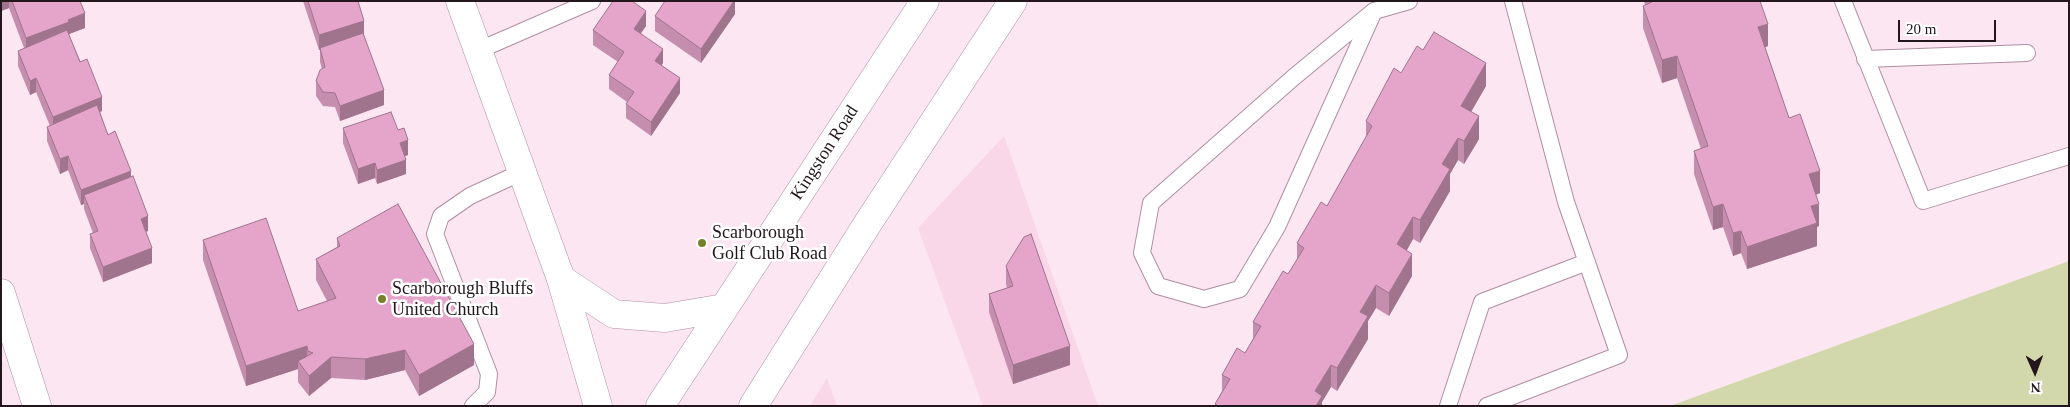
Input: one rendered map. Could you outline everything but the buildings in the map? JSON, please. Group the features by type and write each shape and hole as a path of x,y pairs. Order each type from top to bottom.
{"main road":[{"path":"460,1 561,279 598,406"},
{"name":"Kingston Road","path":"660,406 925,1"},
{"path":"753,406 868,223 1013,1"},
{"path":"561,279 614,314 665,318 724,308"},
{"path":"1,293 37,406"}],"lane":[{"path":"477,51 592,1"},
{"path":"1374,11 1277,228 1240,289 1204,299 1158,286 1142,253 1151,203 1294,77 1374,11 1408,1"},
{"path":"1487,406 1619,355 1566,202 1514,1"},
{"path":"1843,1 1923,200 2069,156"},
{"path":"1865,59 2027,53"},
{"path":"473,406 486,392 489,374 435,234 441,216 470,196 522,172"},
{"path":"1448,406 1482,302 1587,262"}],"shaded area":[{"path":"1004,136 1098,406 983,406 918,228"},
{"path":"827,378 837,406 810,406"}],"green space":[{"path":"2069,261 2069,406 1670,406"}],"place":[{"name":"Scarborough Golf Club Road","path":"702,243"},
{"name":"Scarborough Bluffs United Church","path":"382,299"}]}
